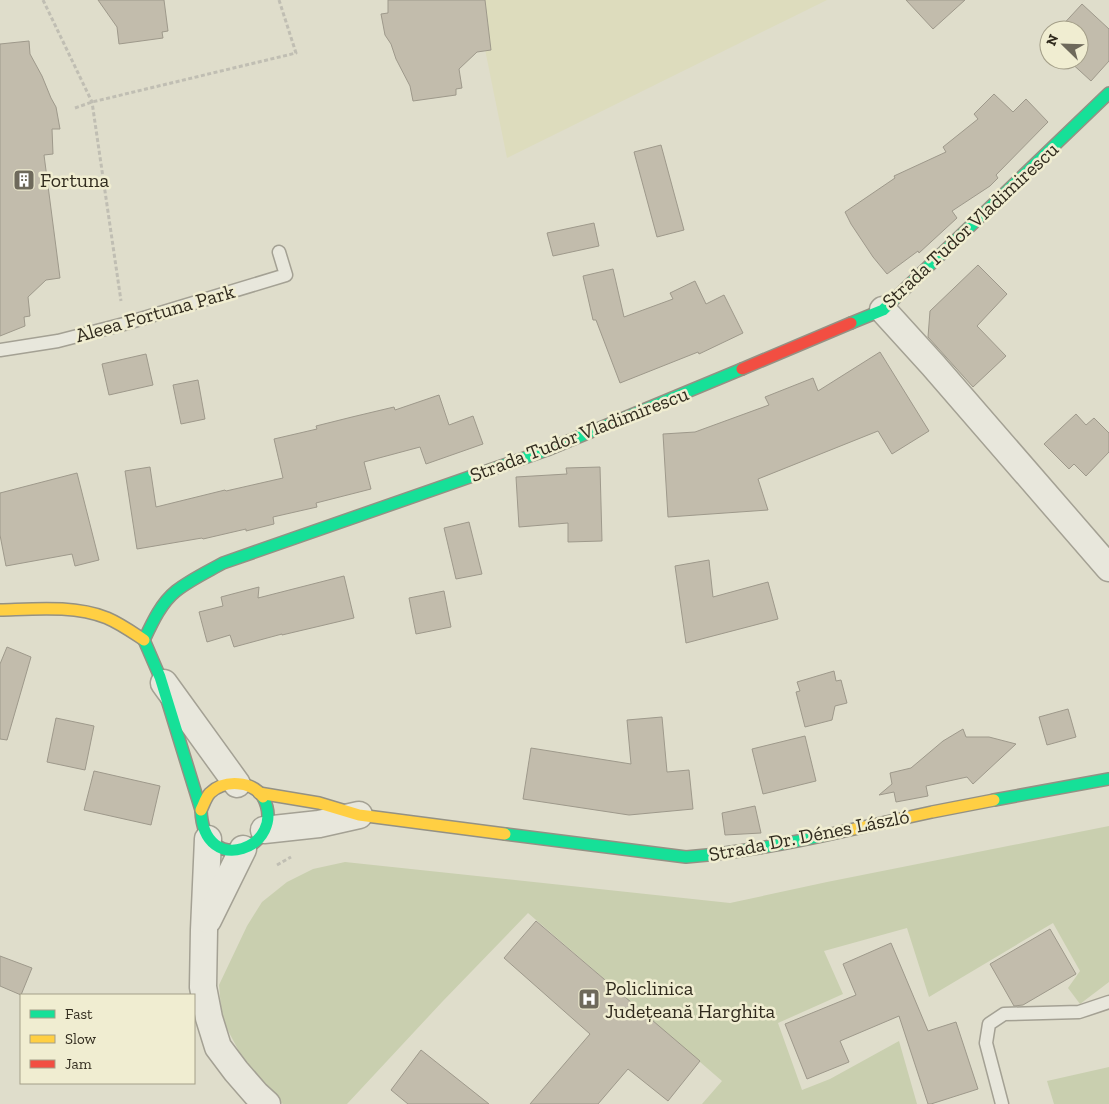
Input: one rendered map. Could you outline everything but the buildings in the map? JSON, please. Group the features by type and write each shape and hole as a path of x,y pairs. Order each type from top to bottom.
{"street":[{"name":"Strada Tudor Vladimirescu","path":"144,640 158,614 174,592 223,563 547,450 883,310 1109,93"},
{"path":"883,310 1109,568"},
{"path":"0,610 61,609 85,612 117,623 144,640 160,677 201,810 203,830 208,839 224,849 243,849 252,845 259,838 267,822 266,804 248,788 160,677"},
{"name":"Strada Dr. Dénes László","path":"248,788 320,803 359,815 686,857 713,856 788,843 944,809 1109,780"},
{"path":"201,810 210,793 218,788 228,784 248,788"},
{"path":"264,830 319,824 359,815"},
{"path":"208,839 203,987 208,1018 218,1048 236,1072 267,1104"},
{"path":"204,930 243,849"}],"lane":[{"name":"Aleea Fortuna Park","path":"0,350 58,341 124,324 286,275 279,252"},
{"path":"1002,1104 986,1043 988,1024 1004,1014 1079,1012 1109,1002"}],"path":[{"path":"43,0 92,102 124,324"},
{"path":"75,108 92,102 296,53 279,0"},
{"path":"271,868 294,856"}],"green space":[{"path":"475,0 827,0 507,158"},
{"path":"1109,826 1109,982 1080,1004 1068,988 1080,971 1053,923 929,997 907,928 824,951 843,994 778,1023 802,1090 830,1079 899,1041 917,1104 702,1104 722,1081 528,913 347,1104 283,1104 272,1096 244,1061 222,1019 219,985 247,926 262,902 287,882 313,869 345,862 730,903"},
{"path":"1109,1067 1109,1104 1054,1104 1047,1081"}],"traffic: fast":[{"path":"851,323 883,310 1109,93"},
{"path":"144,640 157,614 176,591 223,563 547,450 742,369"},
{"path":"144,640 160,677 201,810 205,832 215,845 228,850 242,849 255,842 265,830 268,815 263,797"},
{"path":"994,800 1109,779"},
{"path":"505,834 686,857 766,847 845,831"}],"traffic: slow":[{"path":"0,610 68,609 81,611 112,620 144,640"},
{"path":"201,810 210,793 223,785 245,785 263,797"},
{"path":"259,793 319,803 359,815 505,834"},
{"path":"845,831 994,800"}],"traffic: jam":[{"path":"742,369 851,323"}],"place":[{"name":"Fortuna","path":"24,180"},
{"name":"Policlinica Județeană Harghita","path":"589,999"}]}
